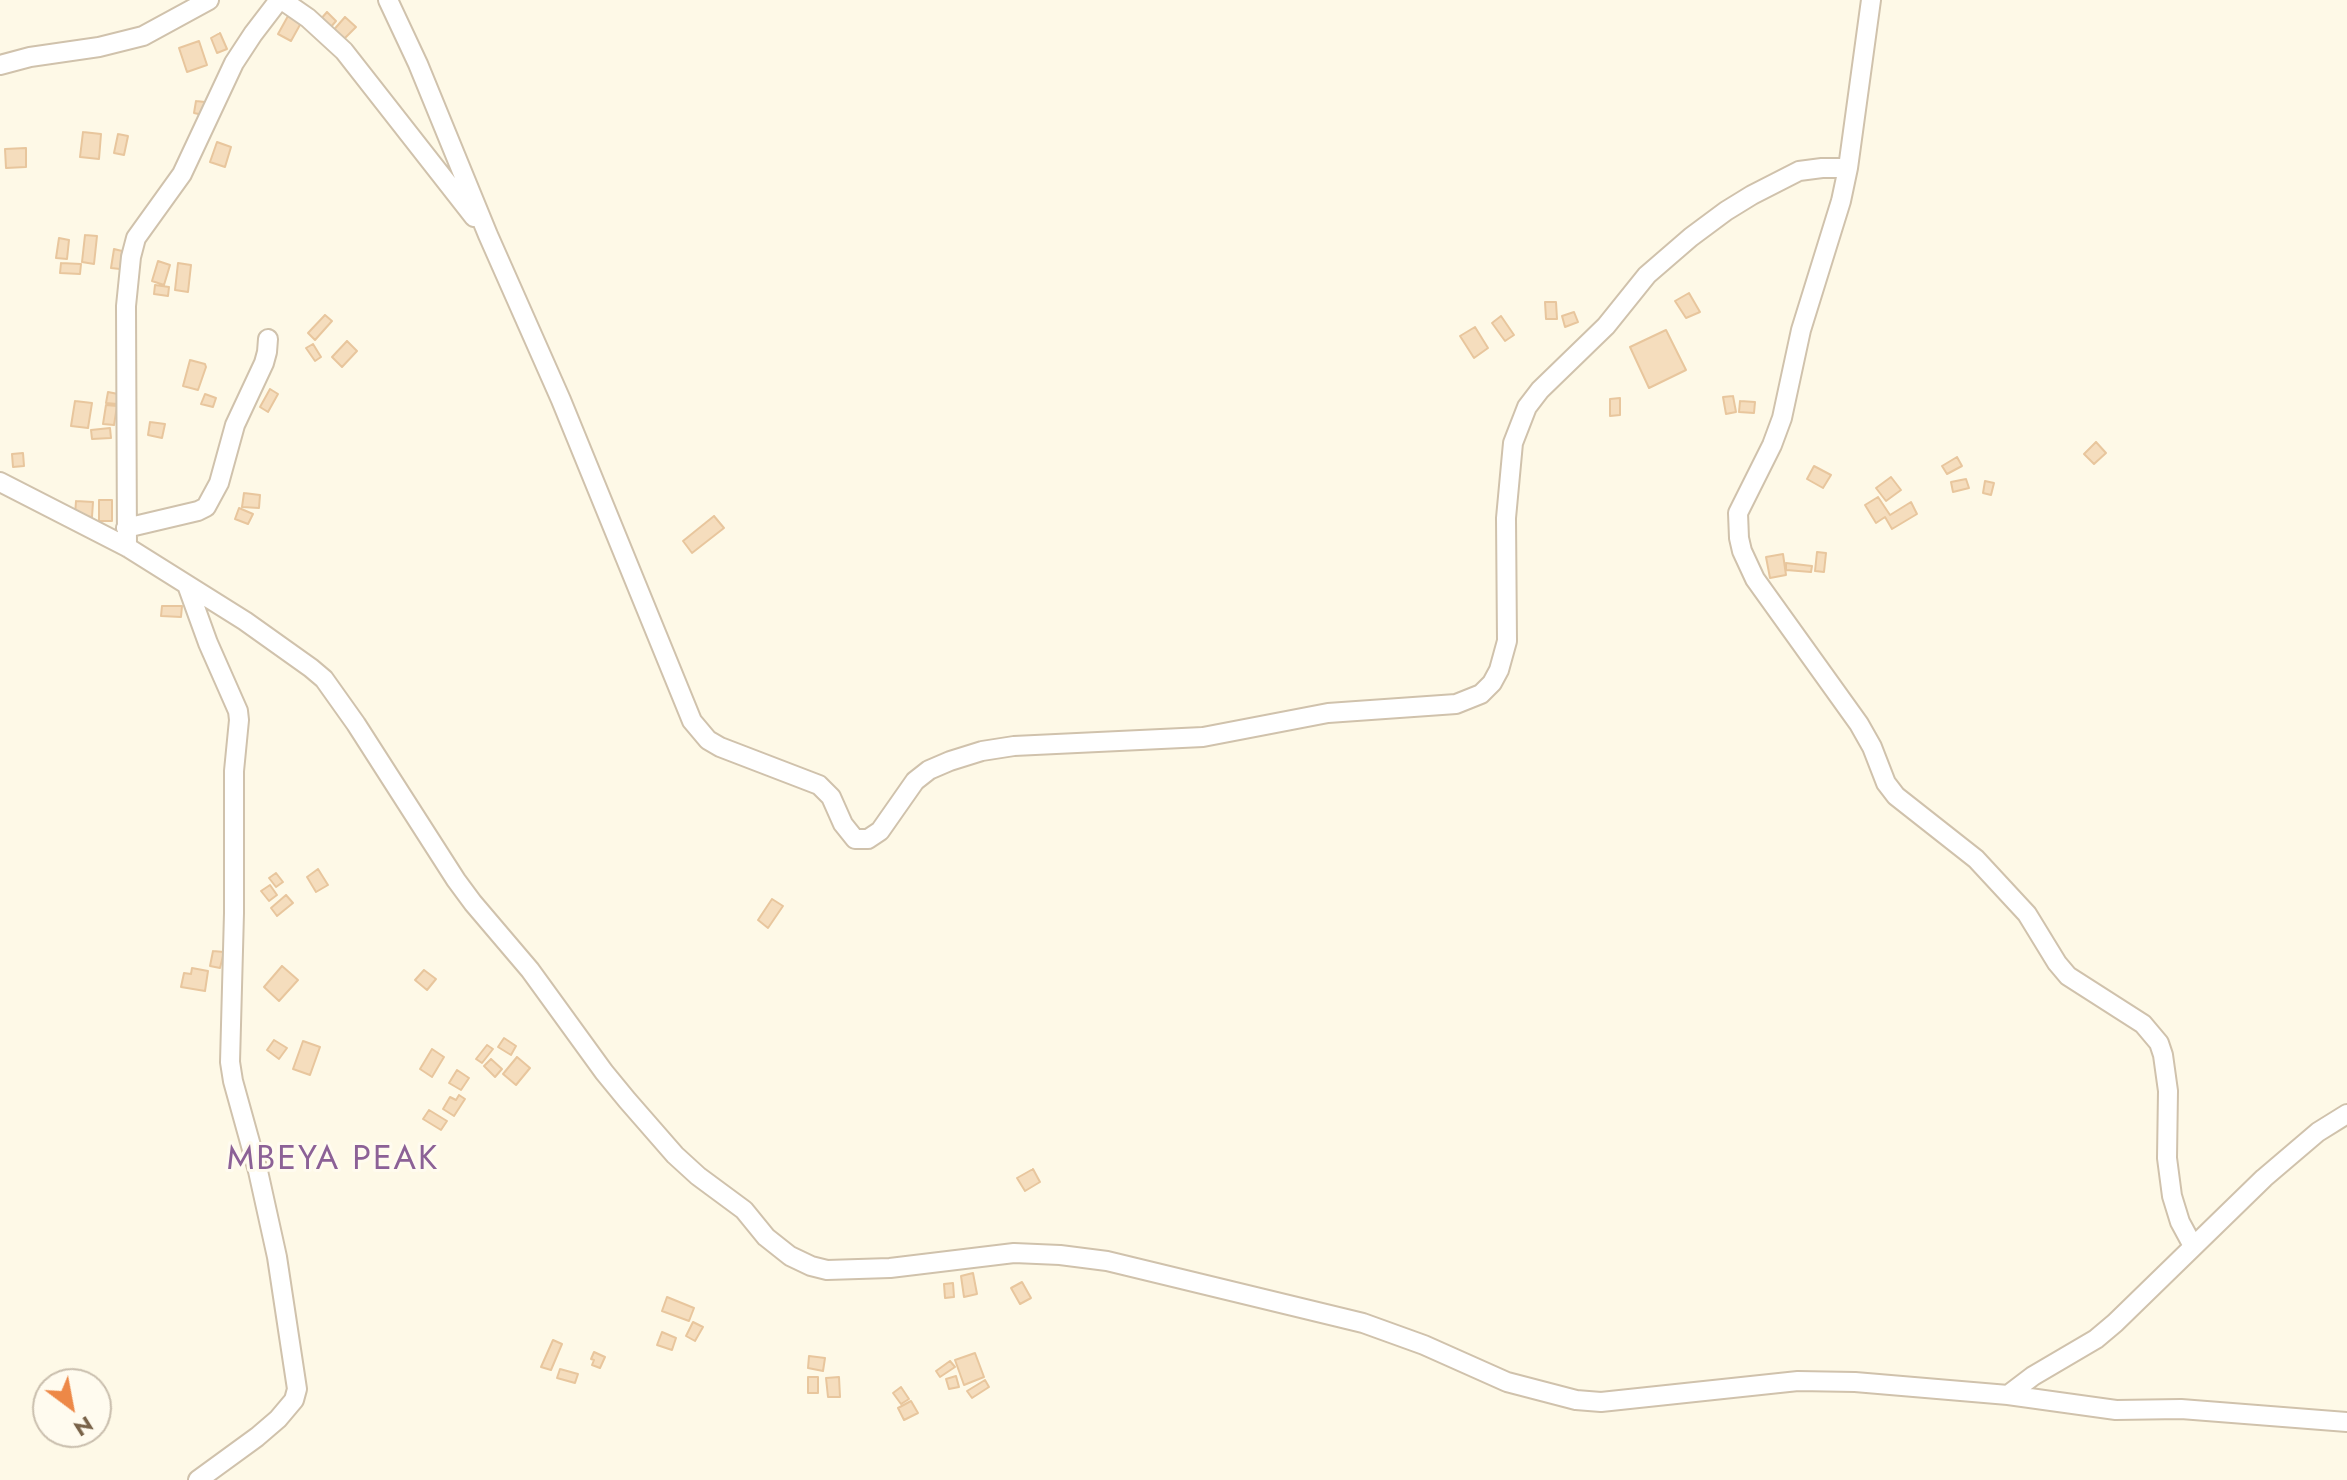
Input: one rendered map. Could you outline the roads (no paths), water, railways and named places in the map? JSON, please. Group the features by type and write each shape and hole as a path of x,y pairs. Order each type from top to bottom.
{"street":[{"path":"0,65 143,36 209,0"},
{"path":"388,0 561,400 692,721 708,740 720,747 819,785 831,797 843,824 855,839 868,839 880,831 915,781 929,770 982,751 1014,746 1203,737 1328,713 1456,704 1481,694 1499,670 1507,641 1506,518 1513,443 1527,407 1540,390 1606,326 1632,291 1655,268 1726,211 1799,171 1848,168"},
{"path":"1871,0 1848,168 1832,234 1801,330 1782,418 1738,513 1742,551 1747,566 1764,593 1859,724 1886,783 1896,796 1953,839 1985,868 2027,914 2068,976 2143,1024 2159,1043 2168,1091 2167,1158 2172,1196 2180,1222 2193,1246"},
{"path":"127,547 126,306 136,238 182,174 234,63 277,1 308,18 344,51 488,235"},
{"path":"126,528 206,507 219,483 235,425 264,363 268,339"},
{"path":"0,482 127,547 245,621 324,679 456,880 530,970 627,1100 675,1155 698,1176 744,1210 766,1237 790,1256 811,1266 827,1270 890,1268 1014,1253 1107,1261 1363,1323 1424,1345 1507,1382 1576,1400 1601,1402 1798,1381 1855,1382 2008,1395 2116,1410 2181,1409 2347,1422"},
{"path":"187,585 238,711 233,784 230,1062 277,1257 297,1389 294,1400 278,1419 198,1480"},
{"path":"2008,1395 2033,1376 2096,1339 2264,1178 2326,1127 2347,1114"}],"district":[{"name":"MBEYA PEAK","path":"333,1161"}]}
